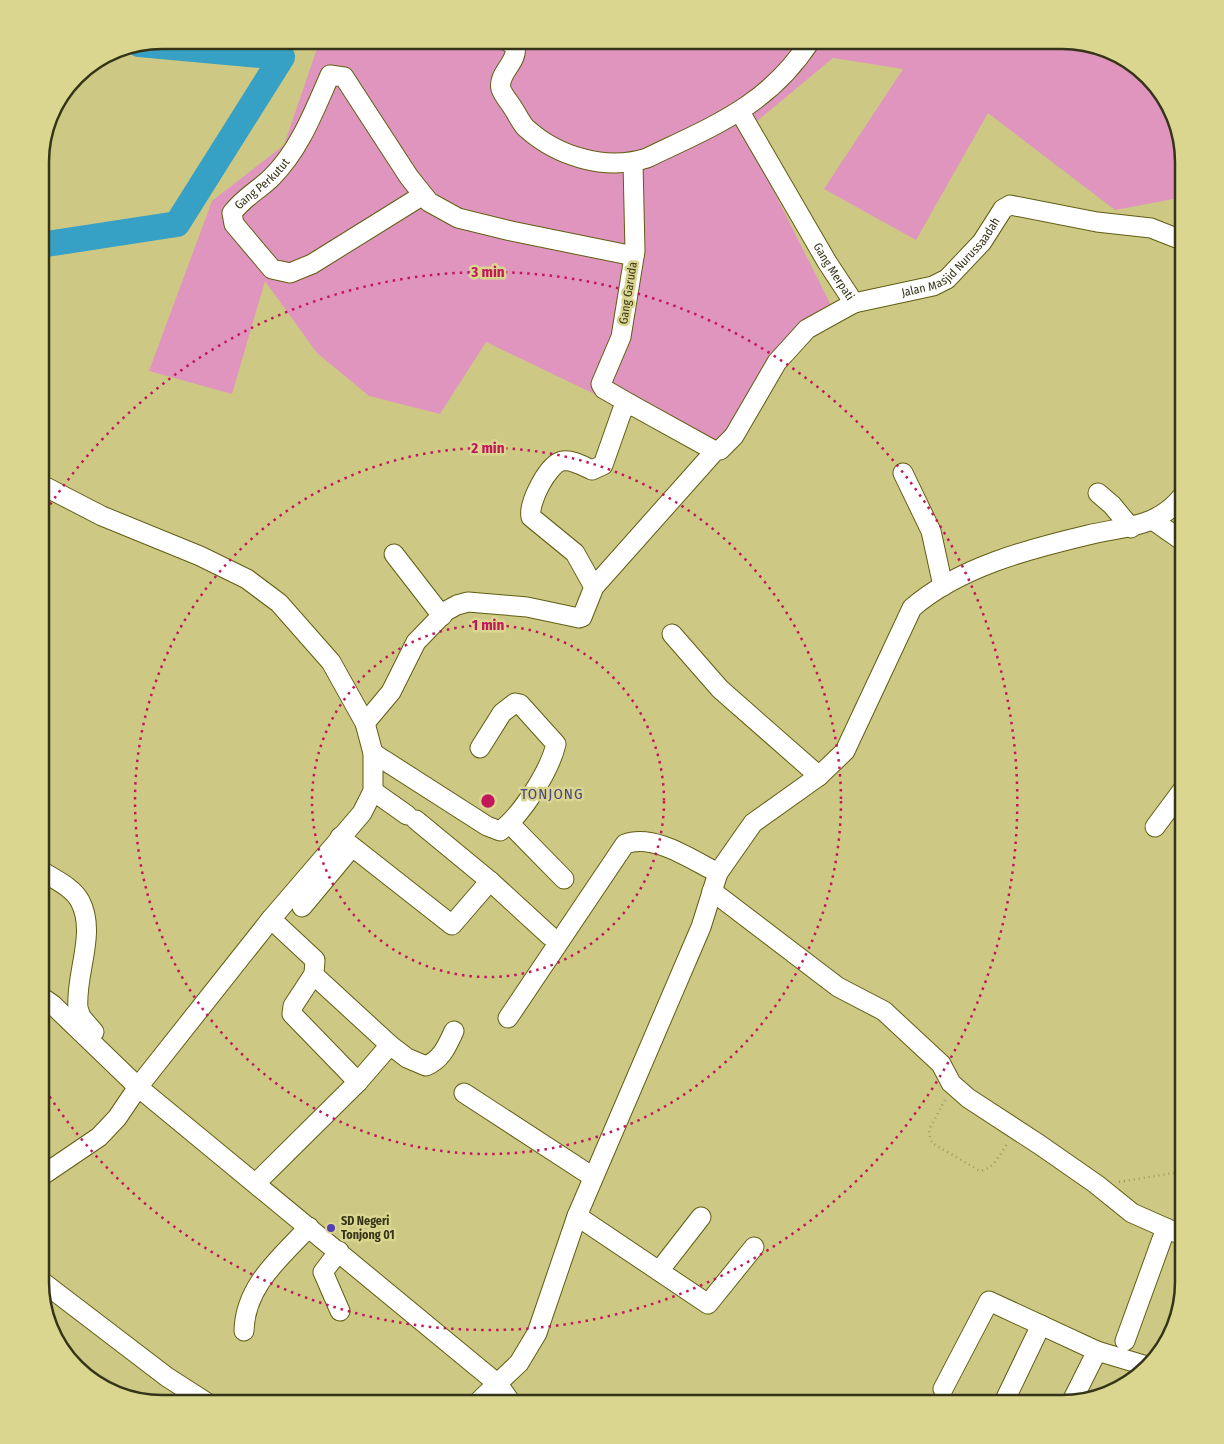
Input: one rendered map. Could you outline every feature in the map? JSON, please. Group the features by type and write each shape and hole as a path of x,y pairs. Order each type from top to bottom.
{"street":[{"path":"515,49 516,54 501,81 501,89 525,127 562,151 598,163 633,163 647,158 740,112 776,84 804,49"},
{"name":"Gang Perkutut","path":"423,194 312,264 290,273 272,269 234,224 232,213 243,199 272,177 302,139 330,75 344,77 409,177 430,202 458,218 510,231 634,256"},
{"name":"Gang Merpati","path":"594,587 715,450 720,450 734,436 777,362 801,334 854,303 826,262 740,112"},
{"name":"Gang Garuda","path":"633,163 634,256 621,337 601,384 604,389 715,450"},
{"name":"Jalan Masjid Nurussaadah","path":"854,303 933,286 947,279 969,258 1003,209 1010,205 1097,222 1150,228 1175,238"},
{"path":"365,723 391,692 416,642 442,616 457,605 468,602 527,607 579,618 582,617 594,587 575,552 533,520 530,514 532,505 539,487 554,464 564,460 572,461 592,470 603,464 622,411 630,404"},
{"path":"903,473 931,530 943,586"},
{"path":"49,489 102,516 177,545 247,579 278,603 330,662 365,723 373,753 373,791 346,842 302,907"},
{"path":"1098,494 1112,505 1131,528"},
{"path":"486,1395 519,1363 537,1333 577,1216 701,927 715,882 753,823 819,776 845,751 912,608 926,596 943,586 983,567 1033,550 1090,534 1131,528 1154,521 1165,514 1175,503"},
{"path":"1154,521 1175,536"},
{"path":"394,554 442,616"},
{"path":"672,634 720,689 819,776"},
{"path":"373,753 487,826 500,831 510,824 540,780 554,755 556,744 520,704 515,703 502,713 480,748"},
{"path":"373,791 411,817 490,881 550,936"},
{"path":"1154,826 1175,799"},
{"path":"510,824 564,879"},
{"path":"508,1018 625,844 637,840 651,841 715,882 838,987 884,1011 941,1064 952,1082 968,1098 1096,1184 1132,1213 1175,1232"},
{"path":"346,842 452,925 490,881"},
{"path":"49,1171 99,1137 117,1118 141,1083 271,919 346,842"},
{"path":"49,876 74,893 80,901 86,925 78,1000 81,1017 141,1083"},
{"path":"271,919 315,960 314,974 293,1006 292,1014 358,1082"},
{"path":"314,974 390,1045 407,1058 426,1066 438,1058 447,1048 454,1031"},
{"path":"49,1002 256,1183 498,1384 506,1395"},
{"path":"256,1183 358,1082 390,1045"},
{"path":"464,1093 593,1176"},
{"path":"577,1216 708,1304 754,1246"},
{"path":"659,1271 702,1217"},
{"path":"244,1331 244,1314 256,1288 264,1276 309,1227"},
{"path":"1124,1341 1166,1228"},
{"path":"338,1251 323,1272 340,1311"},
{"path":"49,1287 167,1378 194,1395"},
{"path":"943,1390 989,1301 1097,1351 1140,1364"},
{"path":"1007,1395 1041,1325"},
{"path":"1075,1394 1097,1351"}],"path":[{"path":"952,1082 930,1128 929,1133 932,1143 980,1171 989,1168 1016,1131"},
{"path":"1096,1184 1110,1180 1120,1182 1175,1174"}],"shaded area":[{"path":"317,49 1070,49 1106,57 1131,72 1152,93 1164,112 1173,139 1175,199 1115,210 988,113 916,240 824,189 903,69 833,58 744,132 832,307 713,451 486,342 440,414 369,396 317,353 265,281 232,394 149,371 212,201 284,145"}],"waterway":[{"path":"49,244 177,224 282,57 194,49"}],"place":[{"name":"SD Negeri Tonjong 01","path":"331,1228"}],"district":[{"name":"TONJONG","path":"552,794"}]}
